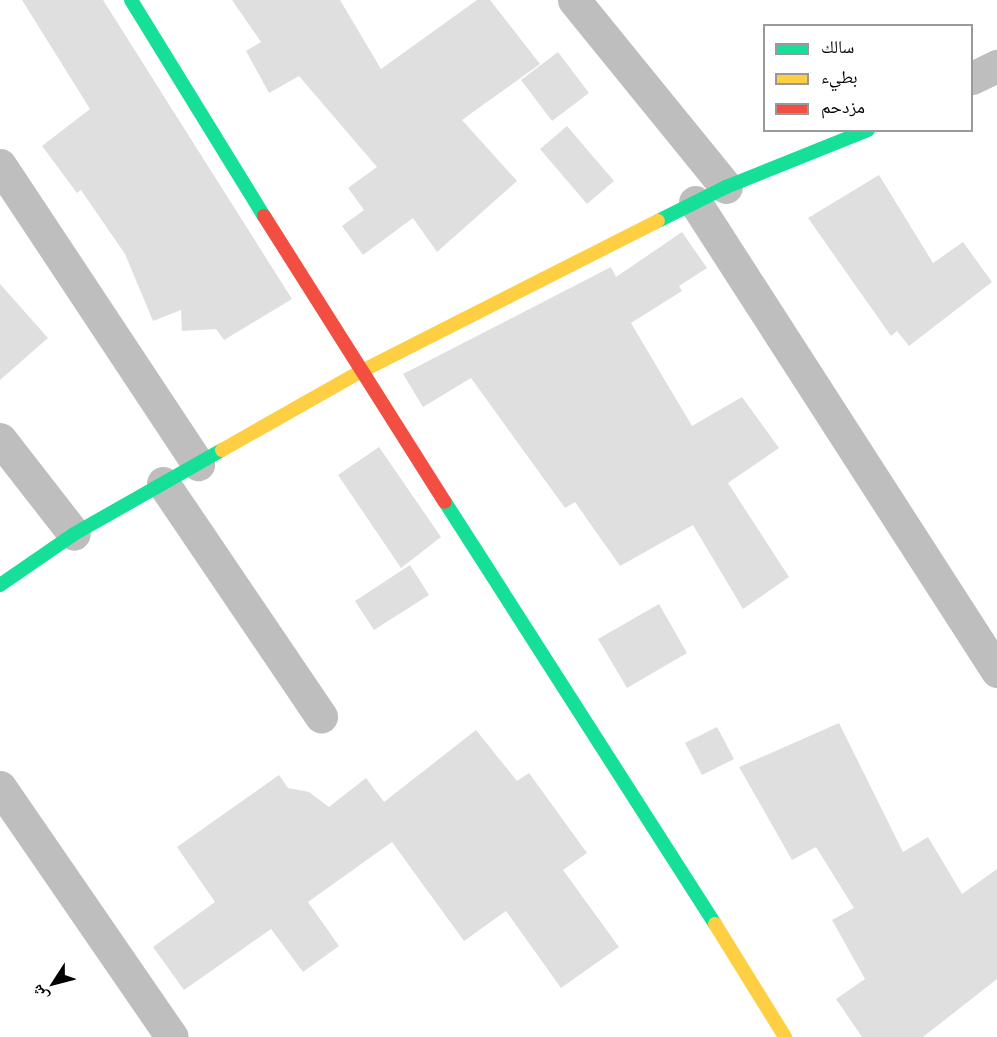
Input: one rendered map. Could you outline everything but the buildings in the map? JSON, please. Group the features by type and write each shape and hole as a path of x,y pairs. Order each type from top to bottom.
{"street":[{"path":"131,0 360,372 626,780 785,1037"},
{"path":"574,0 726,187"},
{"path":"973,78 997,66"},
{"path":"0,585 74,534 360,372 726,187 863,132"},
{"path":"0,165 198,464"},
{"path":"695,202 997,671"},
{"path":"0,439 74,534"},
{"path":"163,483 321,716"},
{"path":"0,788 172,1037"}],"traffic: fast":[{"path":"131,0 264,216"},
{"path":"658,221 726,187 863,132"},
{"path":"0,585 74,534 222,450"},
{"path":"445,502 715,924"}],"traffic: slow":[{"path":"222,450 360,372 658,221"},
{"path":"715,924 785,1037"}],"traffic: jam":[{"path":"264,216 445,502"}]}
